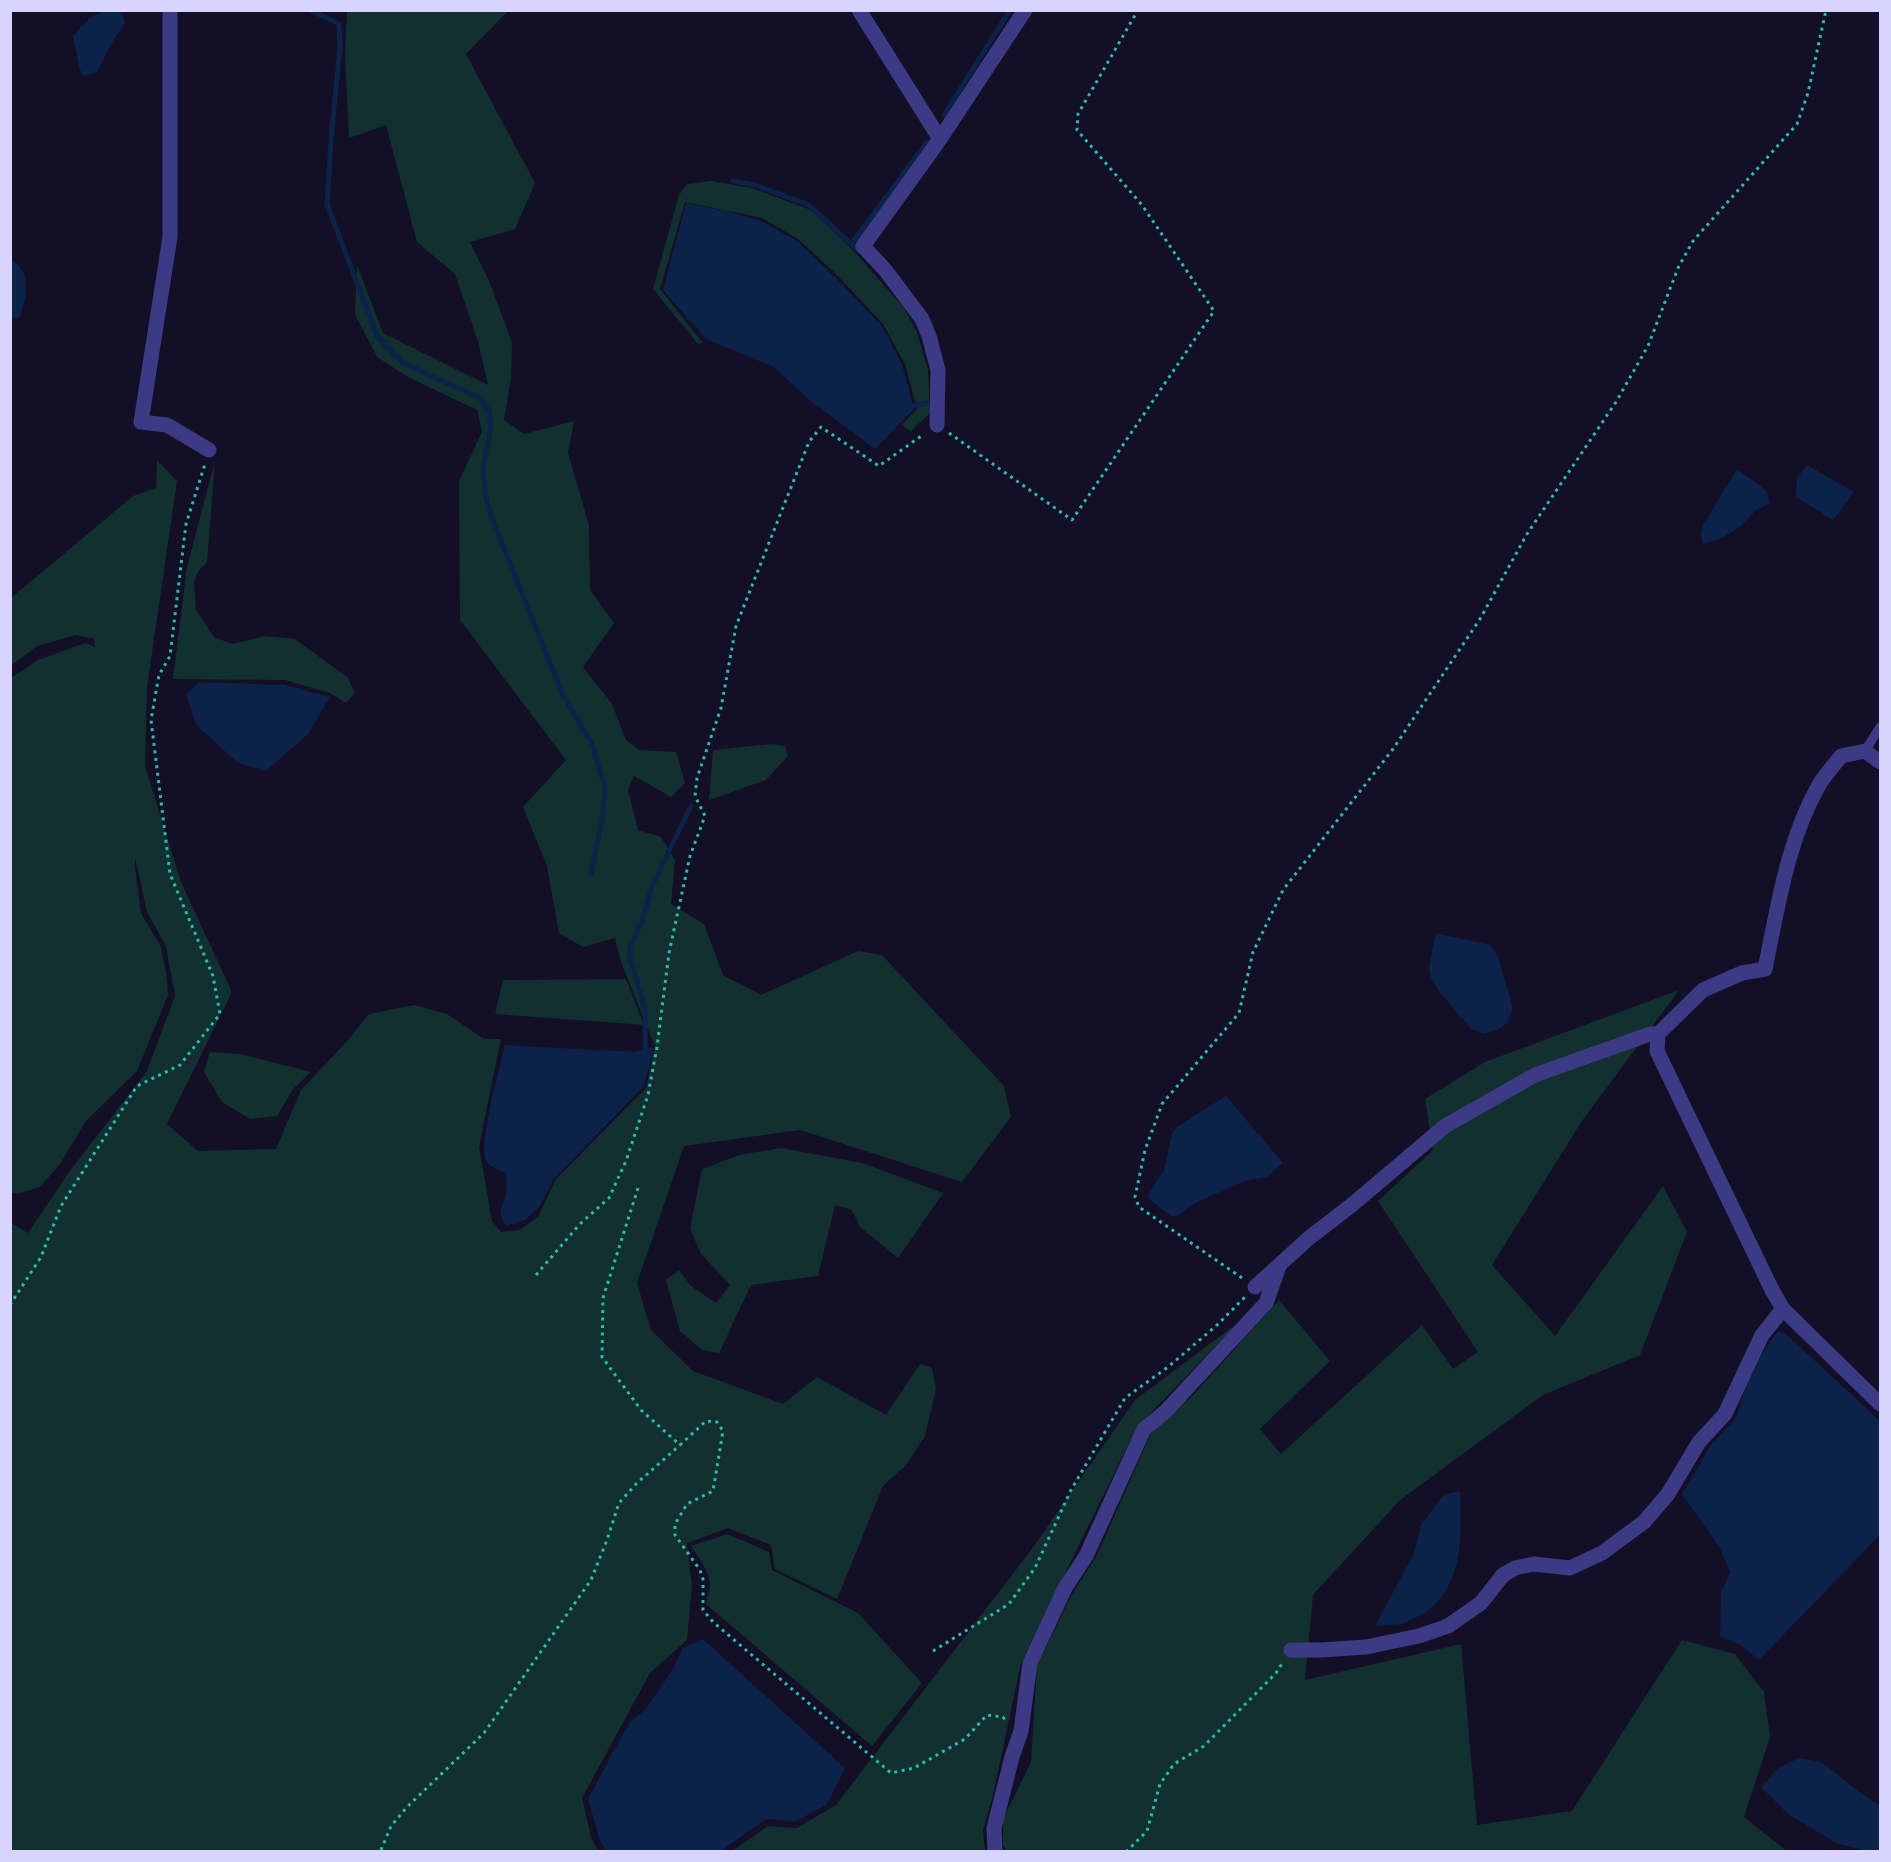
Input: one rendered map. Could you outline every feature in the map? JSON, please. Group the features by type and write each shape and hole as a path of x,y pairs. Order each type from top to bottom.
{"street":[{"path":"170,10 170,237 141,422 167,425 209,450"},
{"path":"859,10 939,139"},
{"path":"937,425 938,370 926,327 886,271 863,246 939,139 1025,10"},
{"path":"1881,762 1865,751 1841,756 1820,783 1806,812 1787,866 1765,969 1742,973 1703,990 1658,1034 1657,1051 1783,1309 1881,1404"},
{"path":"1255,1287 1308,1238 1353,1204 1446,1126 1535,1075 1650,1034 1658,1034"},
{"path":"995,1851 994,1828 1021,1731 1030,1663 1065,1588 1086,1556 1144,1429 1165,1412 1266,1303 1279,1265"},
{"path":"1291,1650 1366,1647 1448,1626 1481,1603 1503,1575 1515,1568 1534,1564 1570,1568 1602,1553 1644,1522 1668,1494 1699,1442 1725,1414 1762,1335 1783,1309"}],"lane":[{"path":"1865,751 1881,727"}],"path":[{"path":"536,1275 579,1225 609,1198 626,1161 648,1095 657,1047 669,953 690,856 705,816 695,796 697,778 721,708 736,626 809,442 821,428 879,466 937,425 1072,520 1215,311 1142,205 1077,130 1078,114 1138,10"},
{"path":"933,1651 1009,1604 1035,1568 1071,1490 1125,1398 1168,1367 1216,1326 1255,1287 1139,1207 1135,1197 1145,1150 1162,1104 1239,1013 1253,952 1283,890 1393,749 1480,619 1527,534 1616,402 1648,346 1678,268 1694,241 1797,124 1808,93 1826,10"},
{"path":"10,1305 41,1257 61,1206 137,1086 180,1065 220,1014 213,976 170,874 151,720 159,675 170,656 186,524 209,450"},
{"path":"638,1188 603,1298 603,1357 641,1410 680,1446"},
{"path":"381,1850 391,1826 484,1733 591,1580 619,1503 636,1484 706,1421 717,1422 723,1431 713,1491 687,1504 675,1524 675,1535 700,1570 703,1580 703,1610 713,1622 891,1773 914,1768 965,1739 987,1715 1003,1717 1009,1726"},
{"path":"1126,1851 1147,1831 1160,1784 1174,1764 1204,1746 1276,1673 1291,1650"}],"green space":[{"path":"347,11 508,11 466,54 535,183 515,229 470,242 489,281 512,342 511,379 504,420 524,434 574,421 568,453 589,525 590,590 614,623 583,667 612,704 626,740 639,750 676,752 685,783 671,797 634,776 628,790 638,830 661,837 675,860 671,904 704,924 723,975 761,995 858,951 882,955 1004,1086 1011,1117 962,1182 800,1130 684,1146 637,1283 651,1330 693,1371 783,1404 817,1377 886,1415 920,1364 932,1368 936,1389 925,1436 906,1465 883,1486 837,1599 775,1569 771,1545 728,1528 687,1543 692,1586 687,1640 650,1673 582,1798 591,1837 598,1851 11,1851 11,1223 28,1233 69,1172 147,1071 175,996 166,946 147,912 135,857 141,913 161,947 168,995 137,1071 86,1121 60,1164 40,1187 17,1194 11,1192 11,678 38,660 85,643 95,647 94,639 76,635 37,646 11,666 11,598 133,496 156,488 157,460 177,481 147,687 145,766 181,882 232,992 167,1124 198,1151 276,1149 301,1090 369,1014 414,1005 447,1014 484,1039 501,1039 479,1147 492,1221 501,1232 519,1230 538,1217 556,1179 646,1088 655,1047 621,962 615,938 583,947 559,933 547,866 523,807 566,760 460,620 459,481 482,432 477,410 408,377 377,357 355,314 357,265 383,333 488,385 478,341 455,274 417,242 386,125 349,138 345,55"},
{"path":"712,181 752,188 811,210 853,250 904,308 917,332 928,370 930,413 911,431 902,425 917,409 905,364 883,324 836,274 798,239 762,218 685,202 660,289 703,343 698,344 653,289 679,195 687,184"},
{"path":"215,461 207,562 199,570 194,581 196,610 214,637 232,644 265,636 295,639 347,677 355,693 346,703 330,693 285,680 173,679 187,567"},
{"path":"772,744 785,746 788,756 766,780 709,800 713,750"},
{"path":"626,979 644,1025 495,1014 503,980"},
{"path":"1679,990 1582,1121 1492,1265 1555,1336 1663,1186 1687,1232 1640,1355 1543,1395 1400,1500 1313,1595 1305,1680 1461,1644 1477,1825 1572,1811 1682,1640 1735,1654 1764,1692 1770,1737 1744,1817 1787,1851 1007,1852 1003,1845 1003,1819 1031,1762 1037,1666 1071,1596 1097,1555 1151,1433 1194,1394 1279,1300 1330,1361 1260,1429 1281,1454 1422,1325 1453,1369 1478,1352 1378,1201 1433,1150 1425,1099 1485,1062"},
{"path":"210,1052 240,1054 311,1072 293,1089 277,1116 250,1119 222,1102 204,1072"},
{"path":"781,1148 862,1163 943,1193 898,1258 860,1227 852,1210 835,1205 818,1276 751,1285 719,1353 702,1350 680,1331 666,1280 679,1270 691,1286 716,1303 730,1285 701,1254 690,1229 702,1169 739,1155"},
{"path":"1239,1322 1137,1427 1021,1663 993,1795 983,1830 985,1851 731,1852 768,1826 797,1828 836,1805 1034,1546 1135,1400"},
{"path":"727,1534 769,1552 772,1570 858,1613 922,1683 872,1746 706,1604 710,1587 708,1574 691,1546"}],"water":[{"path":"117,10 122,13 125,22 97,72 84,76 80,70 73,36 97,14"},
{"path":"686,203 731,212 763,222 796,240 882,326 902,364 914,409 875,449 808,399 774,367 706,339 663,290"},
{"path":"10,259 22,270 26,285 20,317 11,319"},
{"path":"1807,465 1854,492 1833,520 1796,497 1797,478"},
{"path":"1737,469 1767,491 1770,503 1756,510 1741,526 1722,538 1703,544 1701,535 1703,525"},
{"path":"199,682 285,685 330,697 308,734 266,771 238,763 196,725 186,694"},
{"path":"1436,933 1490,945 1498,956 1513,1008 1508,1022 1499,1029 1484,1034 1470,1028 1439,991 1431,978 1429,968"},
{"path":"505,1045 636,1052 649,1047 654,1048 644,1086 555,1178 539,1207 525,1220 506,1226 501,1212 506,1192 506,1173 488,1163 484,1153 491,1105"},
{"path":"1226,1096 1283,1163 1267,1177 1245,1181 1199,1201 1177,1216 1171,1216 1150,1200 1148,1195 1164,1170 1172,1134 1177,1127"},
{"path":"1777,1332 1784,1332 1880,1421 1880,1535 1759,1660 1739,1644 1720,1637 1721,1593 1730,1572 1720,1548 1682,1494 1711,1445 1735,1420 1745,1390 1762,1354"},
{"path":"1460,1491 1460,1544 1452,1578 1445,1593 1434,1606 1419,1616 1402,1624 1375,1626 1414,1553 1421,1525 1443,1495"},
{"path":"703,1639 845,1768 827,1804 797,1821 766,1819 721,1851 606,1851 600,1841 588,1799 630,1721 645,1710 673,1669 683,1648"},
{"path":"1799,1758 1822,1762 1880,1806 1880,1851 1838,1844 1789,1815 1761,1787 1778,1768"}],"waterway":[{"path":"310,10 339,24 340,50 327,204 377,336 403,363 480,398 489,411 491,428 483,467 485,493 491,516 562,693 592,744 605,788 602,820 591,874"},
{"path":"944,115 1010,10"},
{"path":"852,243 927,142"},
{"path":"733,181 755,185 809,205 861,253"},
{"path":"907,407 933,402 933,399"},
{"path":"645,1055 645,1008 630,959 630,947 642,921 652,886 691,806"}]}
